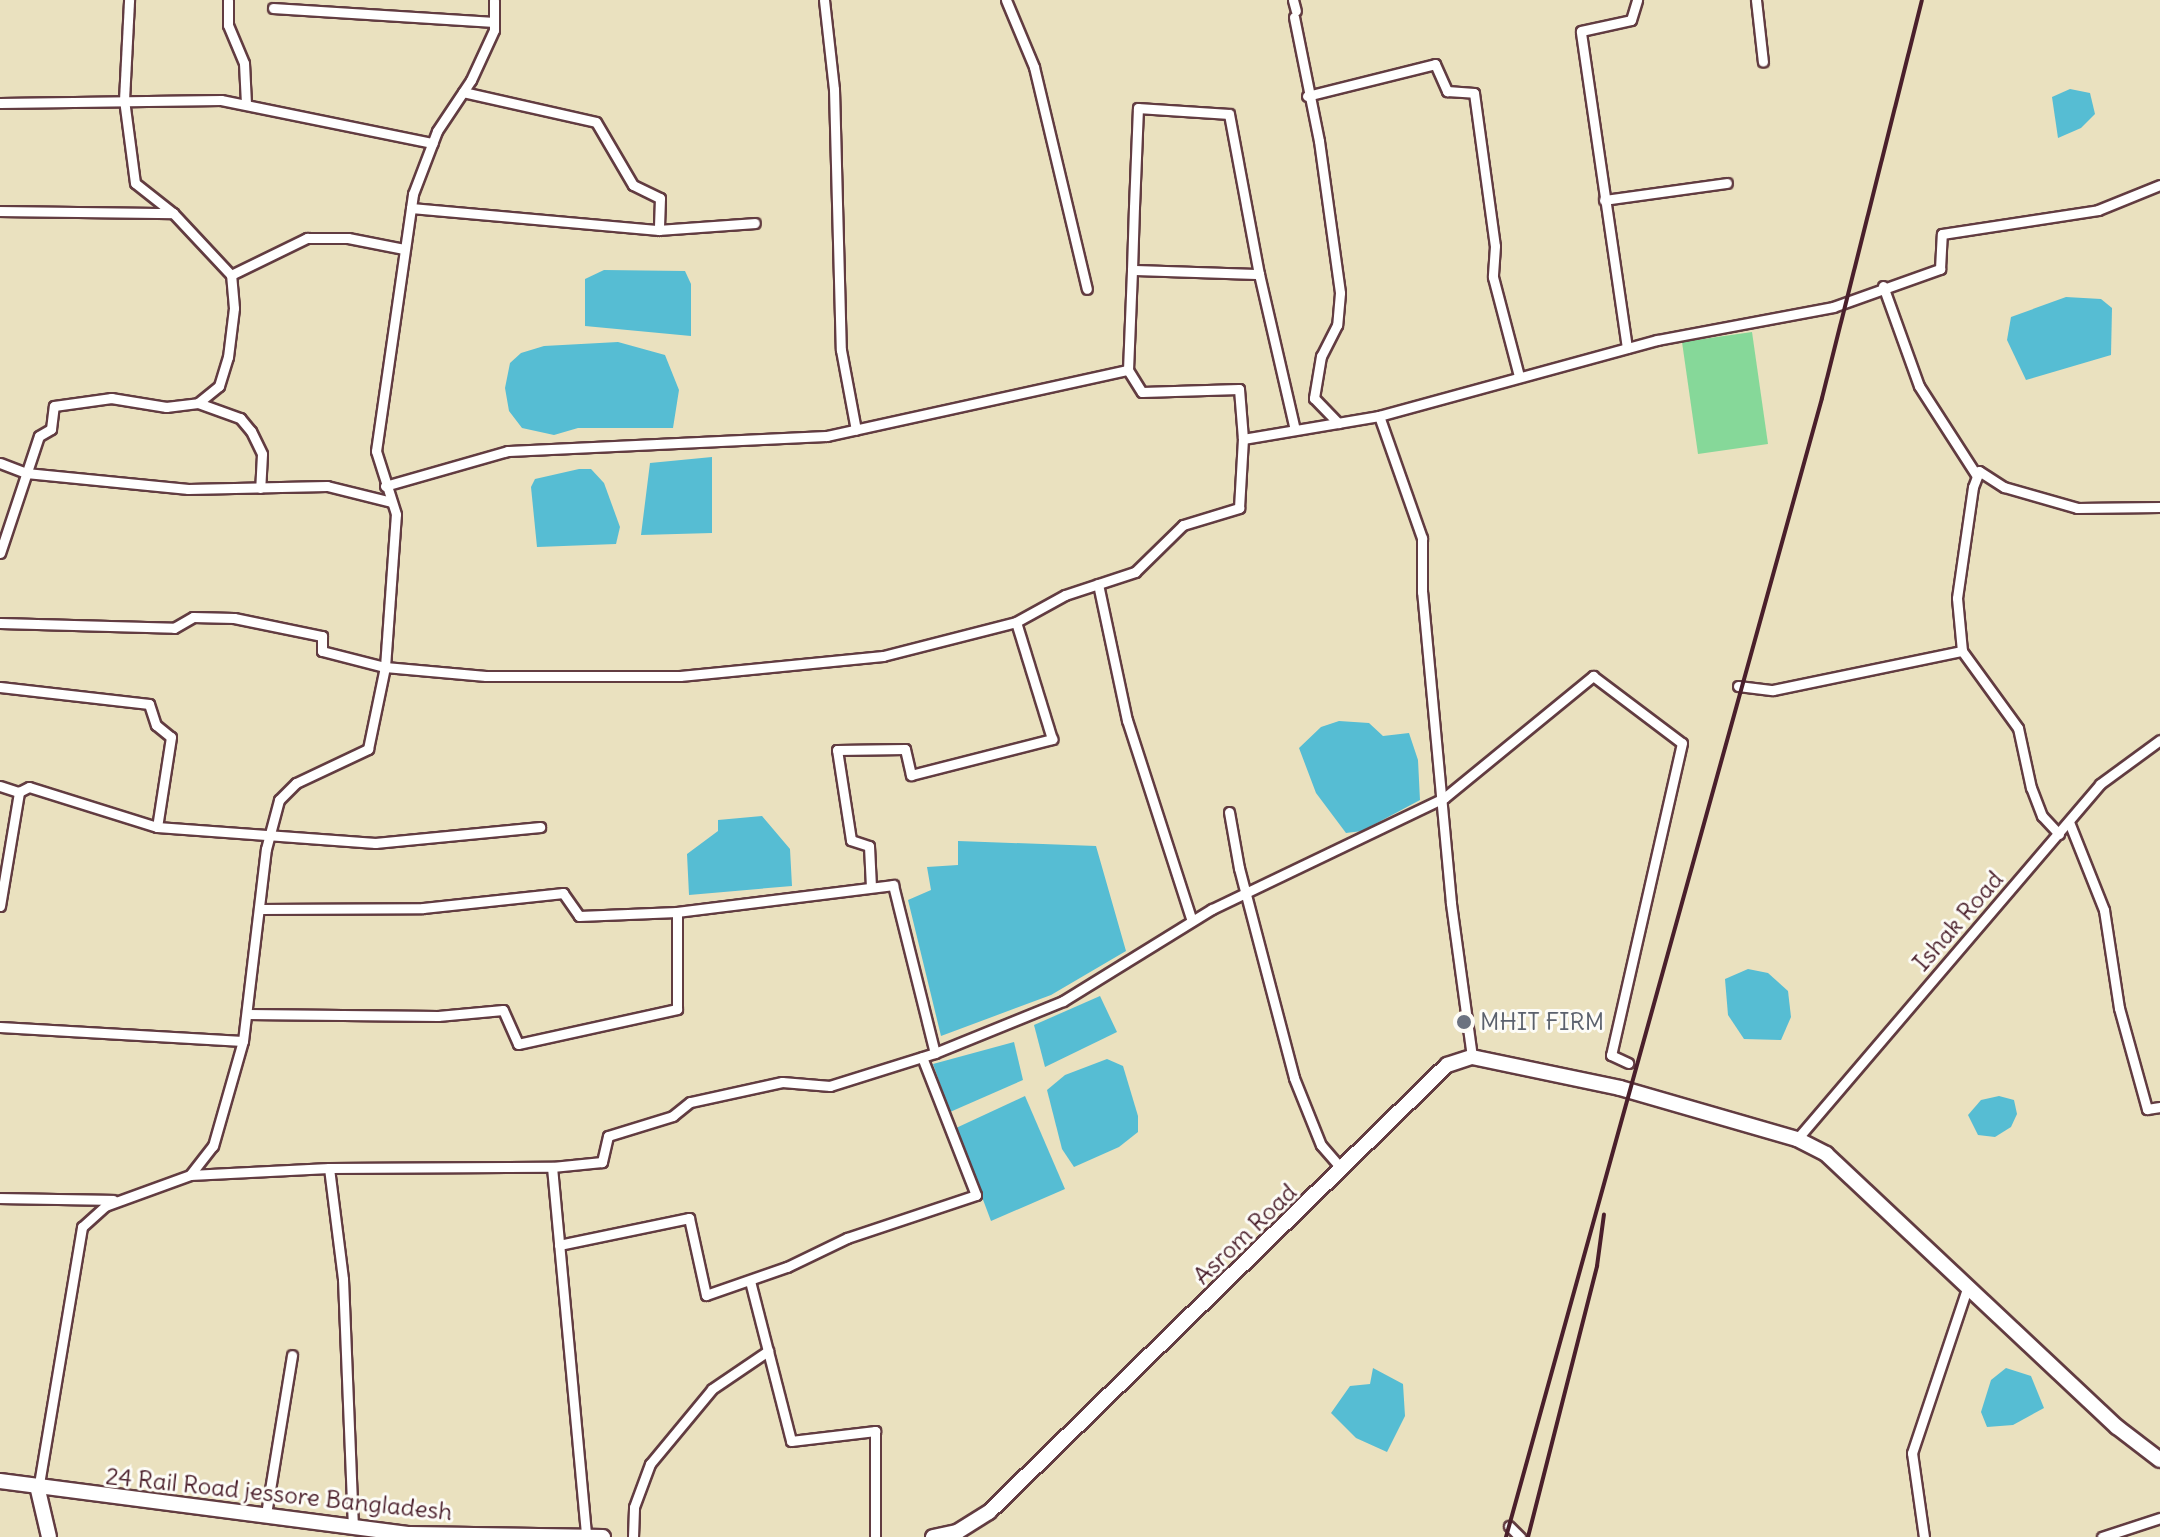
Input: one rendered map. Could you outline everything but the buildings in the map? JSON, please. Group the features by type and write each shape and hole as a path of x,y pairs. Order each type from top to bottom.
{"street":[{"path":"129,0 124,100 135,183 173,213 231,275 234,308 228,357 219,386 198,403"},
{"path":"228,0 228,25 244,63 246,104"},
{"path":"190,1175 213,1146 243,1041 270,834 287,789 368,749 385,667 396,514 376,451 404,249 411,208 433,143 463,92 494,22 494,0"},
{"path":"824,0 834,89 841,350 856,430"},
{"path":"1006,0 1034,67 1087,289"},
{"path":"1627,348 1581,31 1635,18 1637,0"},
{"path":"1756,0 1763,62"},
{"path":"273,8 494,22"},
{"path":"1294,9 1340,293 1337,325 1321,356 1314,398 1338,423"},
{"path":"1307,96 1435,64 1447,91 1474,93 1495,246 1493,277 1519,376"},
{"path":"463,92 596,122 633,185 660,198 659,230"},
{"path":"0,103 124,100 246,104 433,143"},
{"path":"0,623 174,628 193,617 234,618 322,636 322,651 385,667 486,676 680,676 883,656 1016,622 1098,584 1135,572 1183,525 1239,508 1243,439 1239,389 1142,392 1128,370 1138,108 1229,114 1259,274 1295,430"},
{"path":"1604,200 1727,183"},
{"path":"1243,439 1379,416 1627,348 1833,307 1883,286 1940,269 1942,234 2098,210 2160,185"},
{"path":"411,208 659,230 755,223"},
{"path":"0,211 173,213"},
{"path":"231,275 307,238 348,238 404,249"},
{"path":"1132,270 1259,274"},
{"path":"1883,286 1919,386 1977,476"},
{"path":"385,486 508,451 856,430 1128,370"},
{"path":"0,553 39,436 51,429 54,406 111,398 166,407 198,403 240,418 251,431 262,454 260,488"},
{"path":"1379,416 1422,538 1422,592 1444,798 1451,903 1472,1057 1620,1088 1797,1139 1848,1169 1968,1286 2160,1460"},
{"path":"0,463 26,473 188,489 327,486 391,502"},
{"path":"2059,834 2042,816 2018,728 1962,651 1957,598 1977,476 1979,471 2004,487 2077,508 2160,507"},
{"path":"1098,584 1127,720 1192,921"},
{"path":"871,887 869,846 851,840 837,750 905,749 911,775 1052,739 1016,622"},
{"path":"1738,686 1773,690 1962,651"},
{"path":"49,1537 38,1490 79,1237 88,1217 121,1200 190,1175 329,1168 552,1167 602,1162 608,1136 673,1116 690,1102 782,1082 830,1086 935,1053 1063,1001 1192,921 1444,798 1593,676 1682,743 1611,1055 1628,1063"},
{"path":"0,687 149,704 156,725 171,737 157,827"},
{"name":"Ishak Road","path":"1797,1139 2100,784 2160,740"},
{"path":"0,786 19,792 29,787 157,827 375,843 540,827"},
{"path":"0,906 19,792"},
{"path":"1229,812 1294,1078 1321,1145 1342,1169"},
{"path":"2069,822 2104,910 2119,1008 2147,1109 2160,1107"},
{"path":"259,909 423,908 563,893 579,916 677,912 893,885 935,1053"},
{"path":"247,1014 438,1016 503,1010 518,1044 677,1009 677,912"},
{"path":"0,1027 243,1041"},
{"path":"559,1245 689,1218 706,1295 750,1281 847,1238 976,1195 922,1057"},
{"name":"Asrom Road","path":"933,1537 957,1532 989,1512 1447,1065 1472,1057"},
{"path":"552,1167 586,1536"},
{"path":"329,1168 343,1279 353,1525"},
{"path":"0,1198 121,1200"},
{"path":"750,1281 791,1441 875,1431 875,1537"},
{"path":"1924,1537 1912,1453 1968,1286"},
{"path":"633,1537 634,1507 650,1464 712,1389 768,1351"},
{"path":"266,1514 292,1355"},
{"name":"24 Rail Road jessore Bangladesh","path":"0,1481 38,1490 266,1514 410,1534 603,1537"},
{"path":"2102,1537 2160,1518"},
{"path":"1509,1526 1520,1537"}],"green space":[{"path":"1752,332 1768,444 1698,454 1682,342"}],"water":[{"path":"2070,89 2090,93 2095,114 2081,128 2058,138 2052,97"},
{"path":"604,270 685,271 691,284 691,336 585,326 585,279"},
{"path":"2066,297 2101,299 2112,308 2111,355 2026,380 2007,340 2011,317"},
{"path":"618,342 665,355 679,390 673,428 578,428 554,435 522,428 509,411 505,388 510,363 521,353 544,346"},
{"path":"712,457 712,533 641,535 650,463"},
{"path":"591,469 604,483 620,527 616,544 537,547 531,487 535,479"},
{"path":"1339,721 1369,723 1383,736 1409,733 1418,760 1420,800 1362,831 1346,833 1316,793 1299,748 1321,727"},
{"path":"762,816 790,849 792,886 689,895 687,854 718,831 718,820"},
{"path":"958,841 1096,846 1126,951 1051,995 941,1036 908,900 931,890 927,867 958,865"},
{"path":"1748,969 1768,973 1788,991 1791,1017 1781,1040 1744,1039 1728,1015 1725,979"},
{"path":"1100,996 1117,1032 1045,1067 1034,1025"},
{"path":"1014,1042 1023,1080 950,1112 933,1064"},
{"path":"1107,1059 1123,1066 1138,1116 1138,1132 1119,1147 1074,1167 1062,1149 1047,1090 1065,1075"},
{"path":"1025,1096 1065,1189 991,1221 956,1128"},
{"path":"1999,1096 2014,1100 2017,1114 2011,1127 1995,1137 1978,1135 1968,1115 1981,1100"},
{"path":"1373,1368 1403,1384 1405,1416 1387,1452 1356,1438 1331,1413 1350,1386 1370,1384"},
{"path":"2006,1368 2031,1376 2044,1408 2013,1425 1987,1427 1981,1412 1991,1380"}],"railway":[{"path":"1506,1537 1822,398 1922,0"},
{"path":"1528,1537 1597,1266 1604,1214"}],"place":[{"name":"MHIT FIRM","path":"1464,1022"}]}
